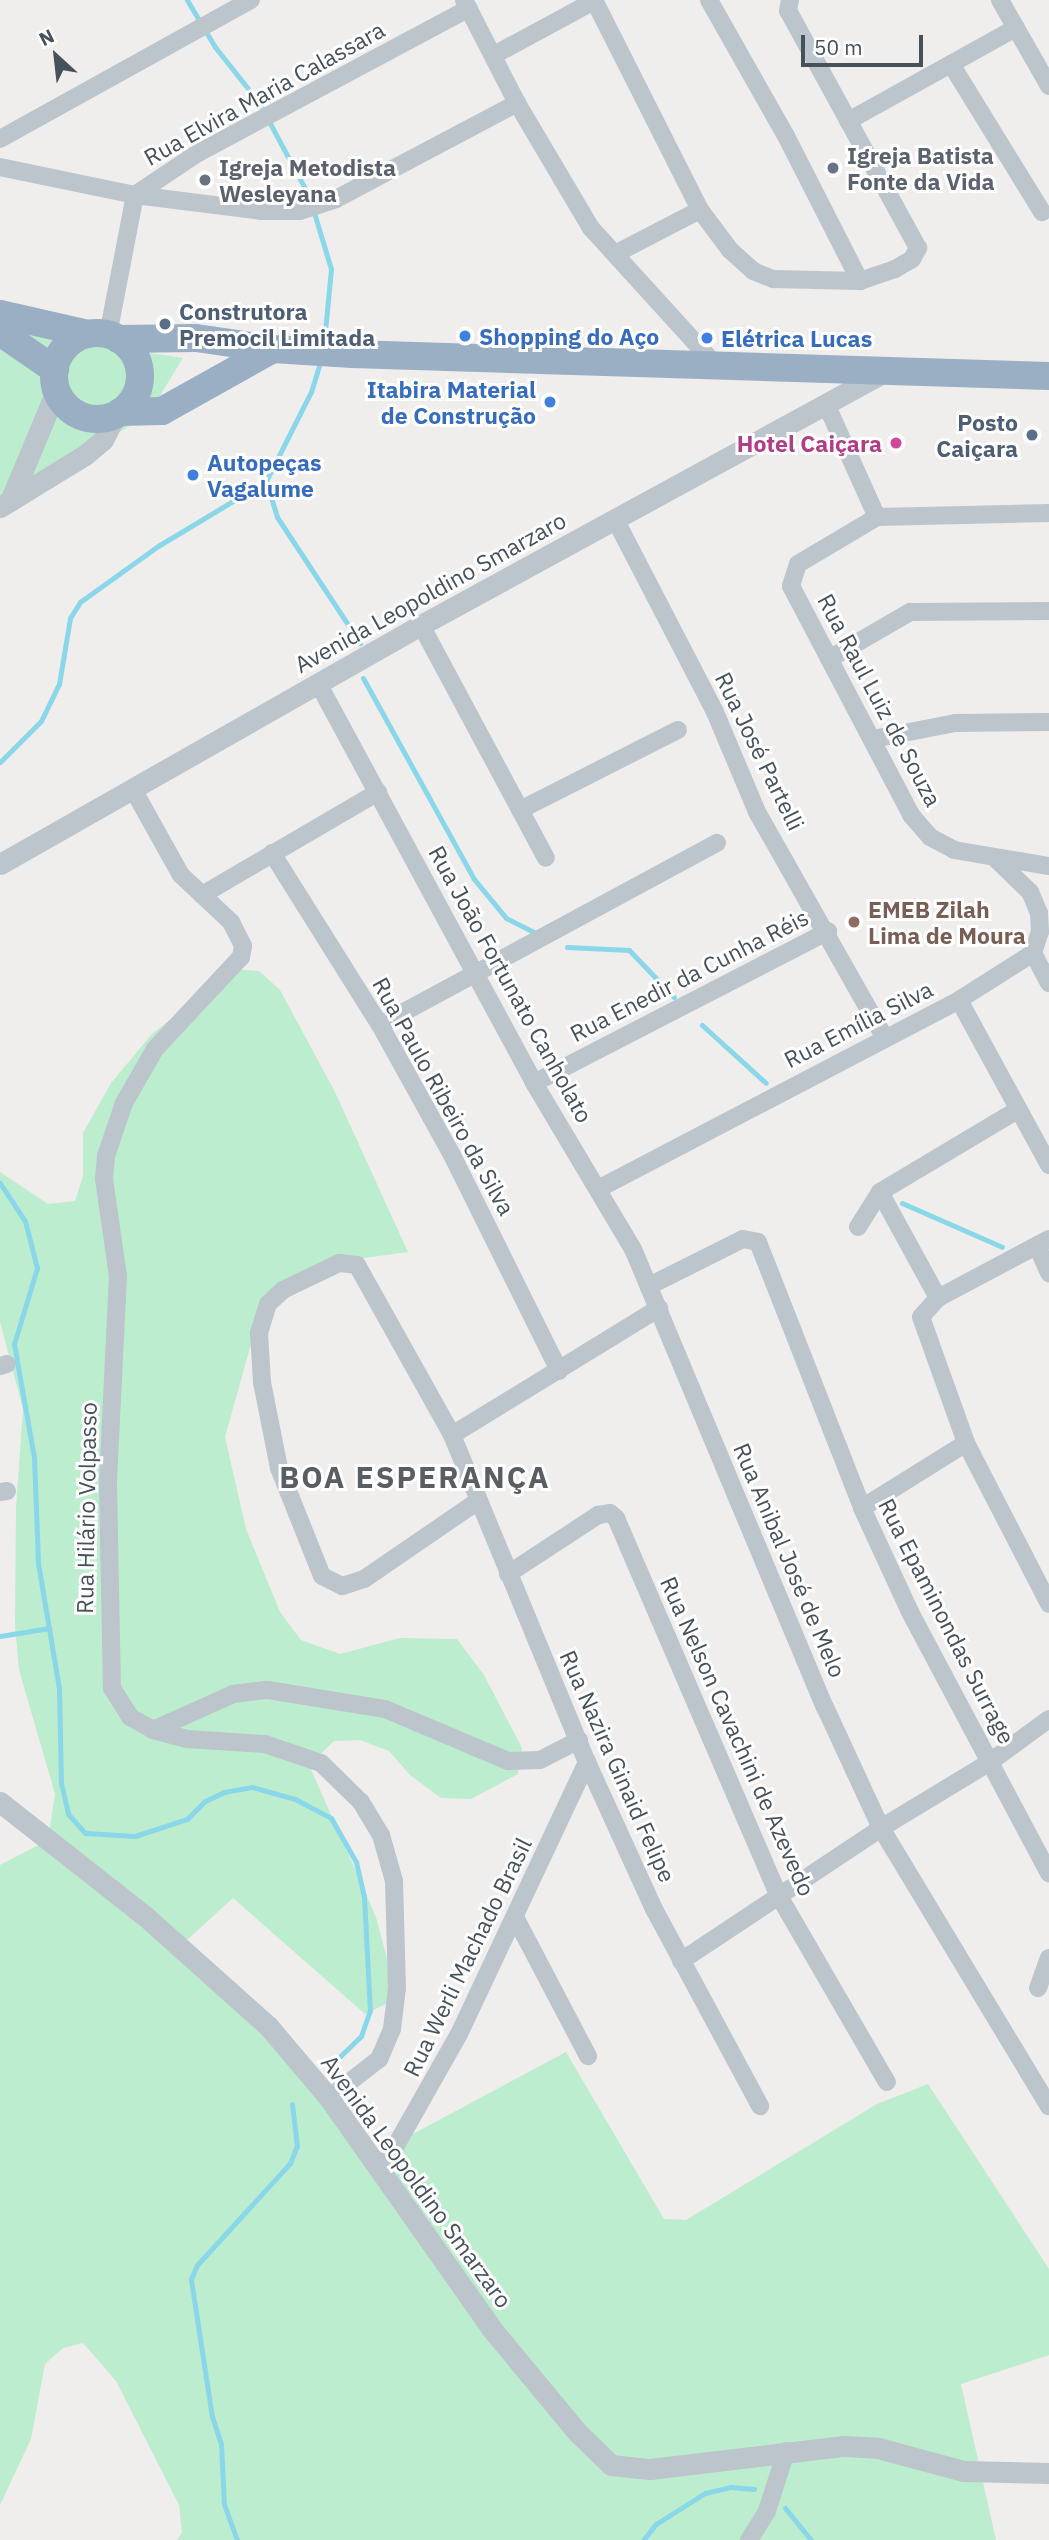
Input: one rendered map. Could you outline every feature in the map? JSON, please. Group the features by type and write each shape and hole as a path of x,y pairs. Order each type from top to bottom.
{"highway":[{"path":"0,314 105,336 196,338 301,351 1049,376"},
{"path":"0,332 55,380 68,408 86,418 162,411 273,349"},
{"path":"55,380 62,351 105,336 133,352 140,372 136,392 118,413"}],"street":[{"path":"0,139 251,0"},
{"path":"709,0 786,136 860,281"},
{"path":"494,55 594,1 700,210 730,250 753,271 773,279 860,281 895,269 912,258 918,248 788,10 790,0"},
{"path":"1002,1 1049,86"},
{"path":"466,4 517,103 591,228 714,363"},
{"name":"Rua Elvira Maria Calassara","path":"105,336 135,195 161,175 466,4"},
{"path":"848,121 1016,28"},
{"path":"951,64 1042,212"},
{"path":"0,167 135,195 261,211 306,210 324,204 517,103"},
{"path":"615,254 700,210"},
{"name":"Avenida Leopoldino Smarzaro","path":"0,864 134,791 421,625 827,406 888,370"},
{"path":"5,504 55,380"},
{"path":"827,406 877,517 1049,513"},
{"path":"5,504 85,455 103,439 118,413"},
{"name":"Rua Raul Luiz de Souza","path":"877,517 798,564 791,586 911,815 930,837 954,850 1049,866"},
{"name":"Rua José Partelli","path":"615,519 715,712 757,812 828,931 885,1038"},
{"path":"829,659 910,612 1049,611"},
{"path":"421,625 546,858"},
{"name":"Rua João Fortunato Canholato","path":"318,683 479,976 534,1083 598,1189 659,1308"},
{"path":"873,738 955,723 1049,722"},
{"path":"520,810 678,730"},
{"name":"Rua Hilário Volpasso","path":"134,791 181,875 238,931 241,957 155,1049 110,1134 104,1179 118,1276 108,1483 110,1671 120,1704 130,1717 153,1730 187,1739 265,1744 321,1763 355,1794 381,1835 394,1881 397,1987 392,2029 379,2059 329,2098"},
{"path":"202,895 378,792"},
{"path":"380,1025 479,976 718,843"},
{"name":"Rua Paulo Ribeiro da Silva","path":"272,853 380,1025 452,1155 559,1371"},
{"path":"990,855 1013,871 1039,913 1040,932 1032,953 1049,983"},
{"name":"Rua Enedir da Cunha Réis","path":"534,1083 828,931"},
{"name":"Rua Emília Silva","path":"598,1189 959,1000 1032,953"},
{"path":"959,1000 1016,1111 1049,1166"},
{"path":"858,1227 880,1192 1016,1111"},
{"path":"880,1192 937,1298"},
{"name":"Rua Epaminondas Surrage","path":"649,1286 743,1239 758,1242 862,1508 910,1612 1049,1873"},
{"path":"1049,1273 1043,1243 937,1298 921,1317 925,1336 966,1443 1049,1604"},
{"name":"Rua Nazira Ginaid Felipe","path":"478,1501 364,1579 342,1586 322,1576 284,1481 264,1394 259,1333 268,1304 283,1290 339,1263 352,1262 452,1436 587,1762 681,1961 760,2106"},
{"path":"452,1436 659,1308"},
{"name":"Rua Anibal José de Melo","path":"659,1308 825,1707 881,1828 1049,2106"},
{"path":"862,1508 966,1443"},
{"name":"Rua Nelson Cavachini de Azevedo","path":"508,1574 598,1515 610,1513 616,1518 779,1896 887,2082"},
{"path":"153,1730 233,1694 268,1689 385,1709 508,1761 540,1760 579,1740"},
{"path":"681,1961 881,1828 990,1762 1049,1720"},
{"name":"Rua Werli Machado Brasil","path":"382,2170 433,2083 516,1919 587,1762"},
{"name":"Avenida Leopoldino Smarzaro","path":"0,1802 239,1996 329,2098 382,2170 433,2251 491,2328 578,2432 611,2465 649,2469 786,2451 878,2448 964,2471 1049,2473"},
{"path":"516,1919 588,2056"},
{"path":"1038,1988 1049,1958"},
{"path":"749,2540 767,2511 786,2451"}],"green space":[{"path":"0,328 183,358 148,415 0,503"},
{"path":"234,969 259,971 280,990 335,1092 408,1252 327,1263 265,1294 225,1437 246,1529 280,1612 301,1640 340,1654 400,1638 457,1639 484,1675 522,1748 518,1774 471,1799 441,1798 410,1775 389,1751 360,1740 334,1741 309,1765 376,1917 394,1985 390,2002 365,2014 233,1898 187,1940 368,2158 566,2052 664,2219 686,2220 877,2104 928,2084 1049,2269 1049,2355 961,2384 996,2540 177,2540 182,2533 179,2505 116,2381 83,2343 63,2348 45,2364 31,2439 0,2505 0,1865 48,1840 55,1794 19,1670 15,1625 16,1508 23,1409 0,1322 0,1172 48,1204 75,1201 83,1176 83,1133 111,1083 152,1034"}],"waterway":[{"path":"187,0 215,47 258,101 309,196 331,269 324,342"},
{"path":"0,762 41,721 59,684 70,618 80,602 158,546 266,481 311,392 320,362"},
{"path":"266,481 277,517 360,643"},
{"path":"363,678 474,879 506,918 534,932"},
{"path":"567,947 629,950 674,997"},
{"path":"702,1025 766,1083"},
{"path":"0,1183 25,1221 37,1268 14,1344 34,1458 38,1563 59,1689 61,1783 68,1814 85,1833 135,1836 187,1819 205,1801 224,1792 252,1787 295,1799 331,1818 356,1862 364,1897 370,2010 361,2036 331,2065"},
{"path":"902,1203 1002,1247"},
{"path":"0,1636 49,1628"},
{"path":"237,2540 224,2505 221,2444 212,2417 191,2279 197,2265 290,2163 297,2146 292,2104"},
{"path":"643,2540 656,2524 705,2493 731,2487 754,2489"},
{"path":"785,2508 811,2540"}],"place":[{"name":"Igreja Batista Fonte da Vida","path":"833,168"},
{"name":"Igreja Metodista Wesleyana","path":"205,180"},
{"name":"Construtora Premocil Limitada","path":"165,324"},
{"name":"Shopping do Aço","path":"465,336"},
{"name":"Elétrica Lucas","path":"707,338"},
{"name":"Itabira Material de Construção","path":"550,402"},
{"name":"Posto Caiçara","path":"1032,435"},
{"name":"Hotel Caiçara","path":"896,443"},
{"name":"Autopeças Vagalume","path":"193,475"},
{"name":"EMEB Zilah Lima de Moura","path":"854,922"}],"district":[{"name":"BOA ESPERANÇA","path":"415,1477"}]}
